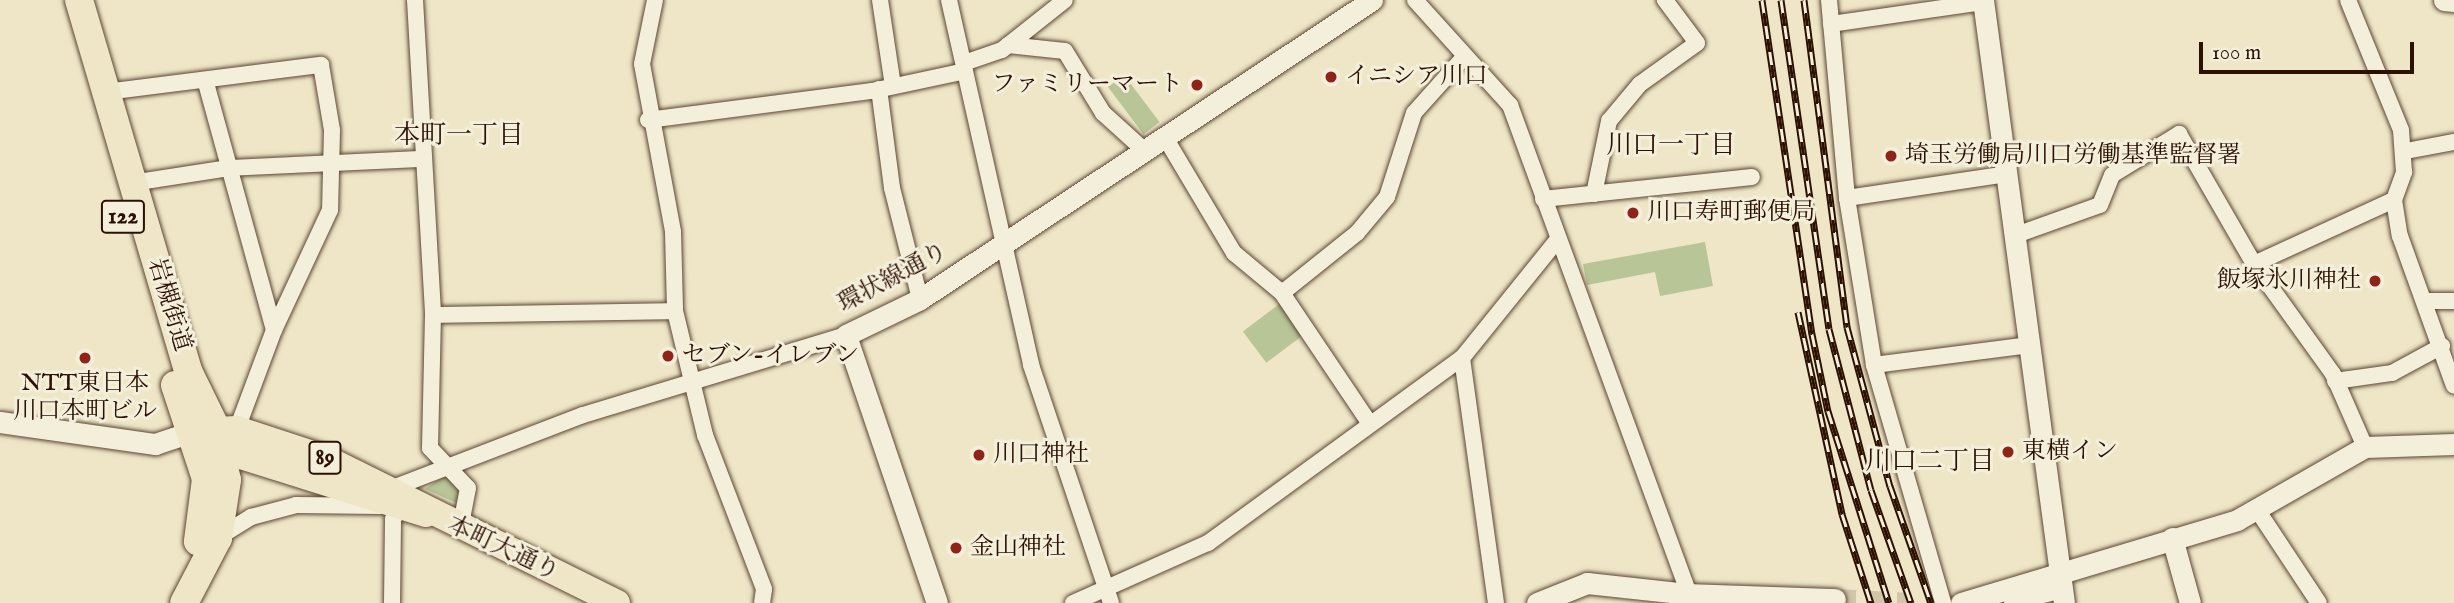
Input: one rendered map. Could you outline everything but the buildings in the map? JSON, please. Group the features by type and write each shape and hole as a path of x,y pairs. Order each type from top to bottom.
{"highway":[{"name":"岩槻街道","path":"77,1 192,382 214,439 207,505 200,534 168,603"},
{"name":"岩槻街道","path":"77,1 228,480 218,538 184,603"}],"main road":[{"name":"本町大通り","path":"214,439 426,513 617,603"}],"street":[{"path":"415,0 433,315 430,449 468,488 460,529"},
{"path":"655,0 642,64 648,120 673,232 675,310 722,488 764,589 762,603"},
{"path":"880,0 899,223 920,299"},
{"path":"949,0 1006,243 1031,365 1109,598"},
{"path":"648,120 886,88 964,67 1008,45 1065,0"},
{"name":"環状線通り","path":"392,501 444,466 693,381 846,335 920,299 1166,139 1372,0"},
{"path":"1415,0 1510,105 1691,599"},
{"path":"1594,194 1609,121 1640,84 1697,43 1665,0"},
{"path":"1829,0 1847,198 1874,365 1941,599 2062,584"},
{"path":"2348,0 2406,150 2394,200 2400,236 2428,301 2454,386"},
{"path":"2444,0 2454,1"},
{"path":"1831,24 1989,1 2008,174 2062,584"},
{"path":"1008,45 1065,51 1103,113 1146,152"},
{"path":"1282,293 1357,233 1387,197 1414,113 1465,56"},
{"path":"0,422 155,444 214,439 274,330 330,210 331,163 319,63 206,83 106,92"},
{"path":"206,83 274,330"},
{"path":"2016,235 2100,205 2112,175 2179,134 2254,264 2335,381 2365,447"},
{"path":"1166,139 1234,253 1282,293 1370,424"},
{"path":"2406,150 2454,142"},
{"path":"132,183 229,167 422,159"},
{"path":"1847,198 2008,174"},
{"path":"1543,199 1752,177"},
{"path":"2254,264 2394,200"},
{"path":"1073,603 1109,598 1208,542 1462,358 1558,239"},
{"path":"2428,301 2454,300"},
{"path":"433,315 675,310"},
{"path":"846,335 937,603"},
{"path":"1874,365 2031,345"},
{"path":"2335,381 2392,373 2442,346"},
{"path":"1462,358 1496,603"},
{"path":"2012,603 2062,584 2076,565 2258,511 2365,447 2454,444"},
{"path":"218,538 251,517 296,505 392,501 392,603"},
{"path":"2258,511 2315,602"},
{"path":"2172,538 2190,603"},
{"path":"1537,603 1587,583 1691,599 1835,599"},
{"path":"1961,603 2062,584"}],"green space":[{"path":"1124,75 1160,122 1144,134 1108,87"},
{"path":"1705,242 1713,286 1660,296 1655,272 1587,285 1583,264"},
{"path":"1282,302 1305,333 1266,363 1243,331"},
{"path":"444,476 461,487 461,505 425,489"}],"tunnel":[{"path":"1835,599 1911,603"}],"railway":[{"path":"1762,0 1812,334 1828,411 1889,603"},
{"path":"1781,0 1829,329 1871,490 1911,603"},
{"path":"1804,0 1847,327 1890,486 1931,603"},
{"path":"1798,312 1842,514 1871,603"}],"place":[{"name":"イニシア川口","path":"1331,77"},
{"name":"ファミリーマート","path":"1197,85"},
{"name":"埼玉労働局川口労働基準監督署","path":"1891,156"},
{"name":"川口寿町郵便局","path":"1633,213"},
{"name":"飯塚氷川神社","path":"2375,281"},
{"name":"セブン-イレブン","path":"668,356"},
{"name":"NTT東日本 川口本町ビル","path":"85,358"},
{"name":"東横イン","path":"2008,452"},
{"name":"川口神社","path":"979,455"},
{"name":"金山神社","path":"956,548"}],"district":[{"name":"本町一丁目","path":"459,136"},
{"name":"川口一丁目","path":"1671,146"},
{"name":"川口二丁目","path":"1930,462"}]}
